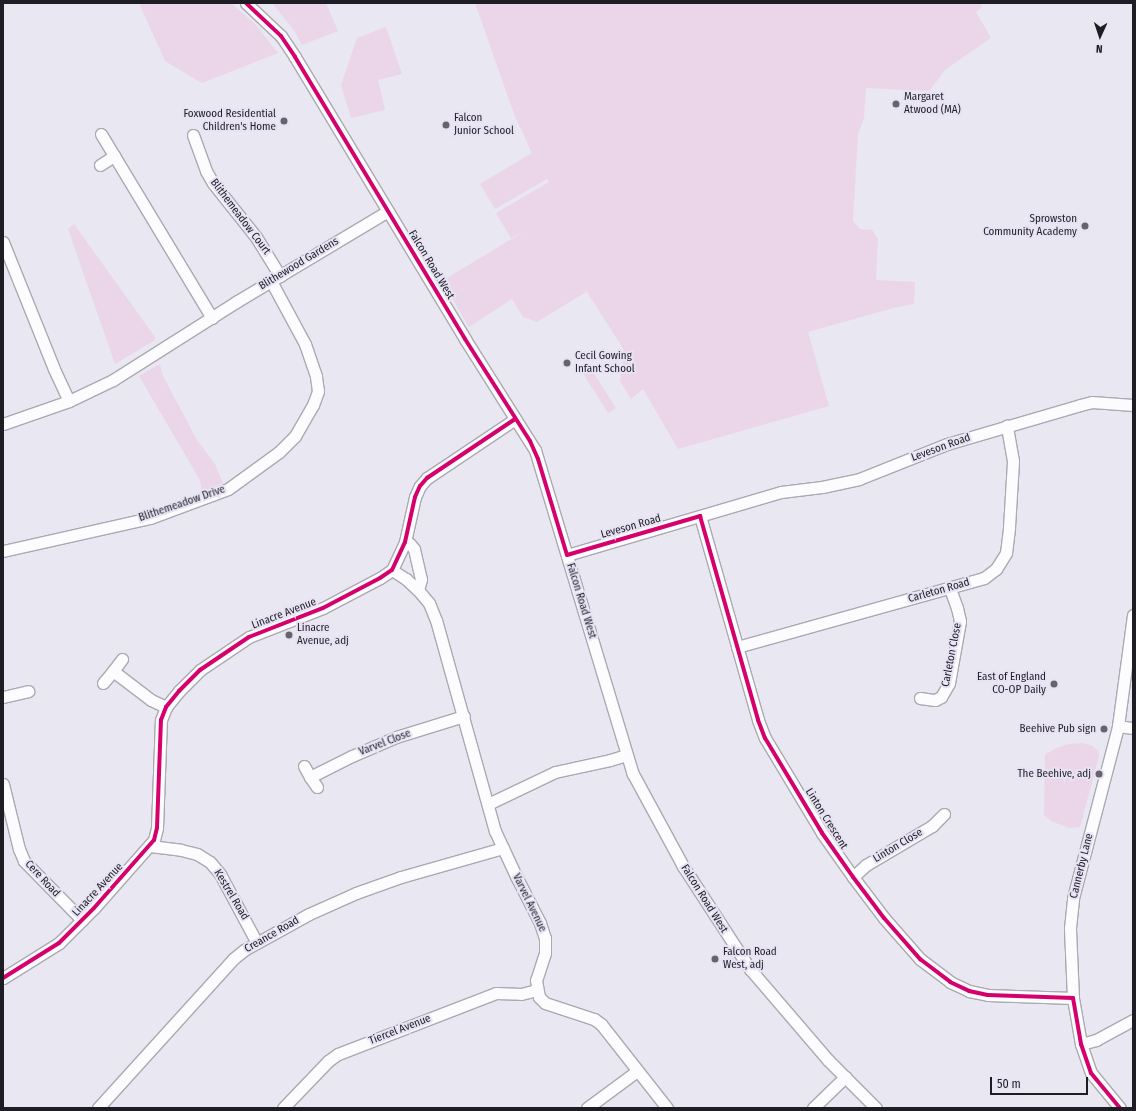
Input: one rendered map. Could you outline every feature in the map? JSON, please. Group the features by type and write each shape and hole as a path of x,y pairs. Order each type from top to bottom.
{"street":[{"name":"Falcon Road West","path":"246,3 281,36 295,57 534,450 567,555 626,755 633,774 684,866 735,948 775,1000 845,1078 876,1108"},
{"path":"101,134 212,318"},
{"name":"Blithemeadow Court","path":"193,135 206,171 213,183 256,237 275,278"},
{"path":"100,165 114,156"},
{"name":"Blithewood Gardens","path":"3,424 69,400 113,380 275,278 388,211"},
{"path":"3,242 54,369 69,400"},
{"name":"Blithemeadow Drive","path":"3,551 150,518 228,488 279,452 295,436 313,405 318,391 316,376 305,344 275,278"},
{"name":"Leveson Road","path":"567,555 781,492 822,487 859,479 891,468 926,452 1007,426 1092,402 1133,405"},
{"path":"392,570 404,542 415,497 427,478 515,419"},
{"name":"Carleton Road","path":"737,647 950,589 984,578 996,569 1006,553 1013,461 1007,426"},
{"name":"Linton Crescent","path":"700,516 758,720 765,738 822,833 884,918 920,959 950,982 969,991 988,996 1073,998"},
{"path":"404,542 410,544 414,549 421,579 418,590"},
{"name":"Varvel Avenue","path":"392,570 406,579 418,590 429,603 436,620 495,831 540,923 545,938 545,953 536,980 537,990"},
{"name":"Linacre Avenue","path":"3,978 59,943 82,920 154,840 157,828 161,720 166,707 200,670 229,649 249,637 323,608 380,578 392,570"},
{"name":"Carleton Close","path":"920,698 943,701 949,683 960,621 950,589"},
{"name":"Cannerby Lane","path":"1120,1108 1091,1073 1081,1044 1073,998 1070,928 1073,898 1118,726 1133,615"},
{"path":"103,683 122,659"},
{"path":"113,671 151,700 166,707"},
{"path":"3,697 28,691"},
{"name":"Varvel Close","path":"310,777 352,756 396,737 464,716"},
{"path":"1118,726 1133,728"},
{"path":"488,804 555,772 626,755"},
{"path":"304,766 316,787"},
{"name":"Cere Road","path":"3,784 19,849 24,861 82,920"},
{"name":"Linton Close","path":"853,877 866,865 932,826 944,814"},
{"name":"Kestrel Road","path":"150,846 181,850 197,854 210,862 220,874 257,943"},
{"name":"Creance Road","path":"98,1108 232,959 309,914 356,892 401,877 503,848"},
{"path":"537,990 539,997 545,1003 594,1019 602,1024 667,1108"},
{"name":"Tiercel Avenue","path":"283,1108 328,1061 338,1054 496,993 521,994 537,990"},
{"path":"1081,1044 1096,1040 1133,1020"},
{"path":"587,1108 637,1071"},
{"path":"813,1108 845,1078"}],"shaded area":[{"path":"139,3 231,3 255,24 278,53 202,83 165,61"},
{"path":"272,3 326,3 338,31 302,45 294,30"},
{"path":"475,3 980,3 982,7 976,12 991,38 946,69 929,91 866,88 864,118 858,134 853,221 860,229 872,230 878,239 876,280 915,282 914,304 897,307 808,332 829,406 678,449 643,389 631,399 620,381 624,350 585,289 586,292 537,322 523,317 512,299 469,327 442,281 523,232 511,238 496,213 549,182 547,179 495,209 480,184 532,153 514,114"},
{"path":"386,27 402,74 378,80 385,110 351,118 341,85 357,38"},
{"path":"74,224 155,337 155,340 115,364 68,229"},
{"path":"160,364 163,376 197,440 215,464 223,483 202,492 200,480 139,376"},
{"path":"590,367 616,408 608,413 582,372"},
{"path":"1083,743 1093,746 1098,751 1099,756 1080,827 1069,828 1051,821 1044,815 1045,755 1056,748 1069,744"}],"cycle path":[{"path":"246,3 281,36 295,57 465,339 530,441 538,459 567,555 700,516 758,720 765,738 822,833 853,877 884,918 920,959 950,982 969,991 988,995 1073,998 1081,1044 1091,1073 1120,1108"},
{"path":"3,978 59,943 94,908 154,840 157,828 161,720 166,707 179,691 200,670 249,637 323,608 380,578 392,570 405,542 415,497 420,486 427,478 515,419"}],"place":[{"name":"Margaret Atwood (MA)","path":"896,104"},
{"name":"Foxwood Residential Children's Home","path":"284,121"},
{"name":"Falcon Junior School","path":"446,125"},
{"name":"Sprowston Community Academy","path":"1085,226"},
{"name":"Cecil Gowing Infant School","path":"567,363"},
{"name":"Linacre Avenue, adj","path":"289,635"},
{"name":"East of England CO-OP Daily","path":"1054,684"},
{"name":"Beehive Pub sign","path":"1104,729"},
{"name":"The Beehive, adj","path":"1099,774"},
{"name":"Falcon Road West, adj","path":"715,959"}]}
